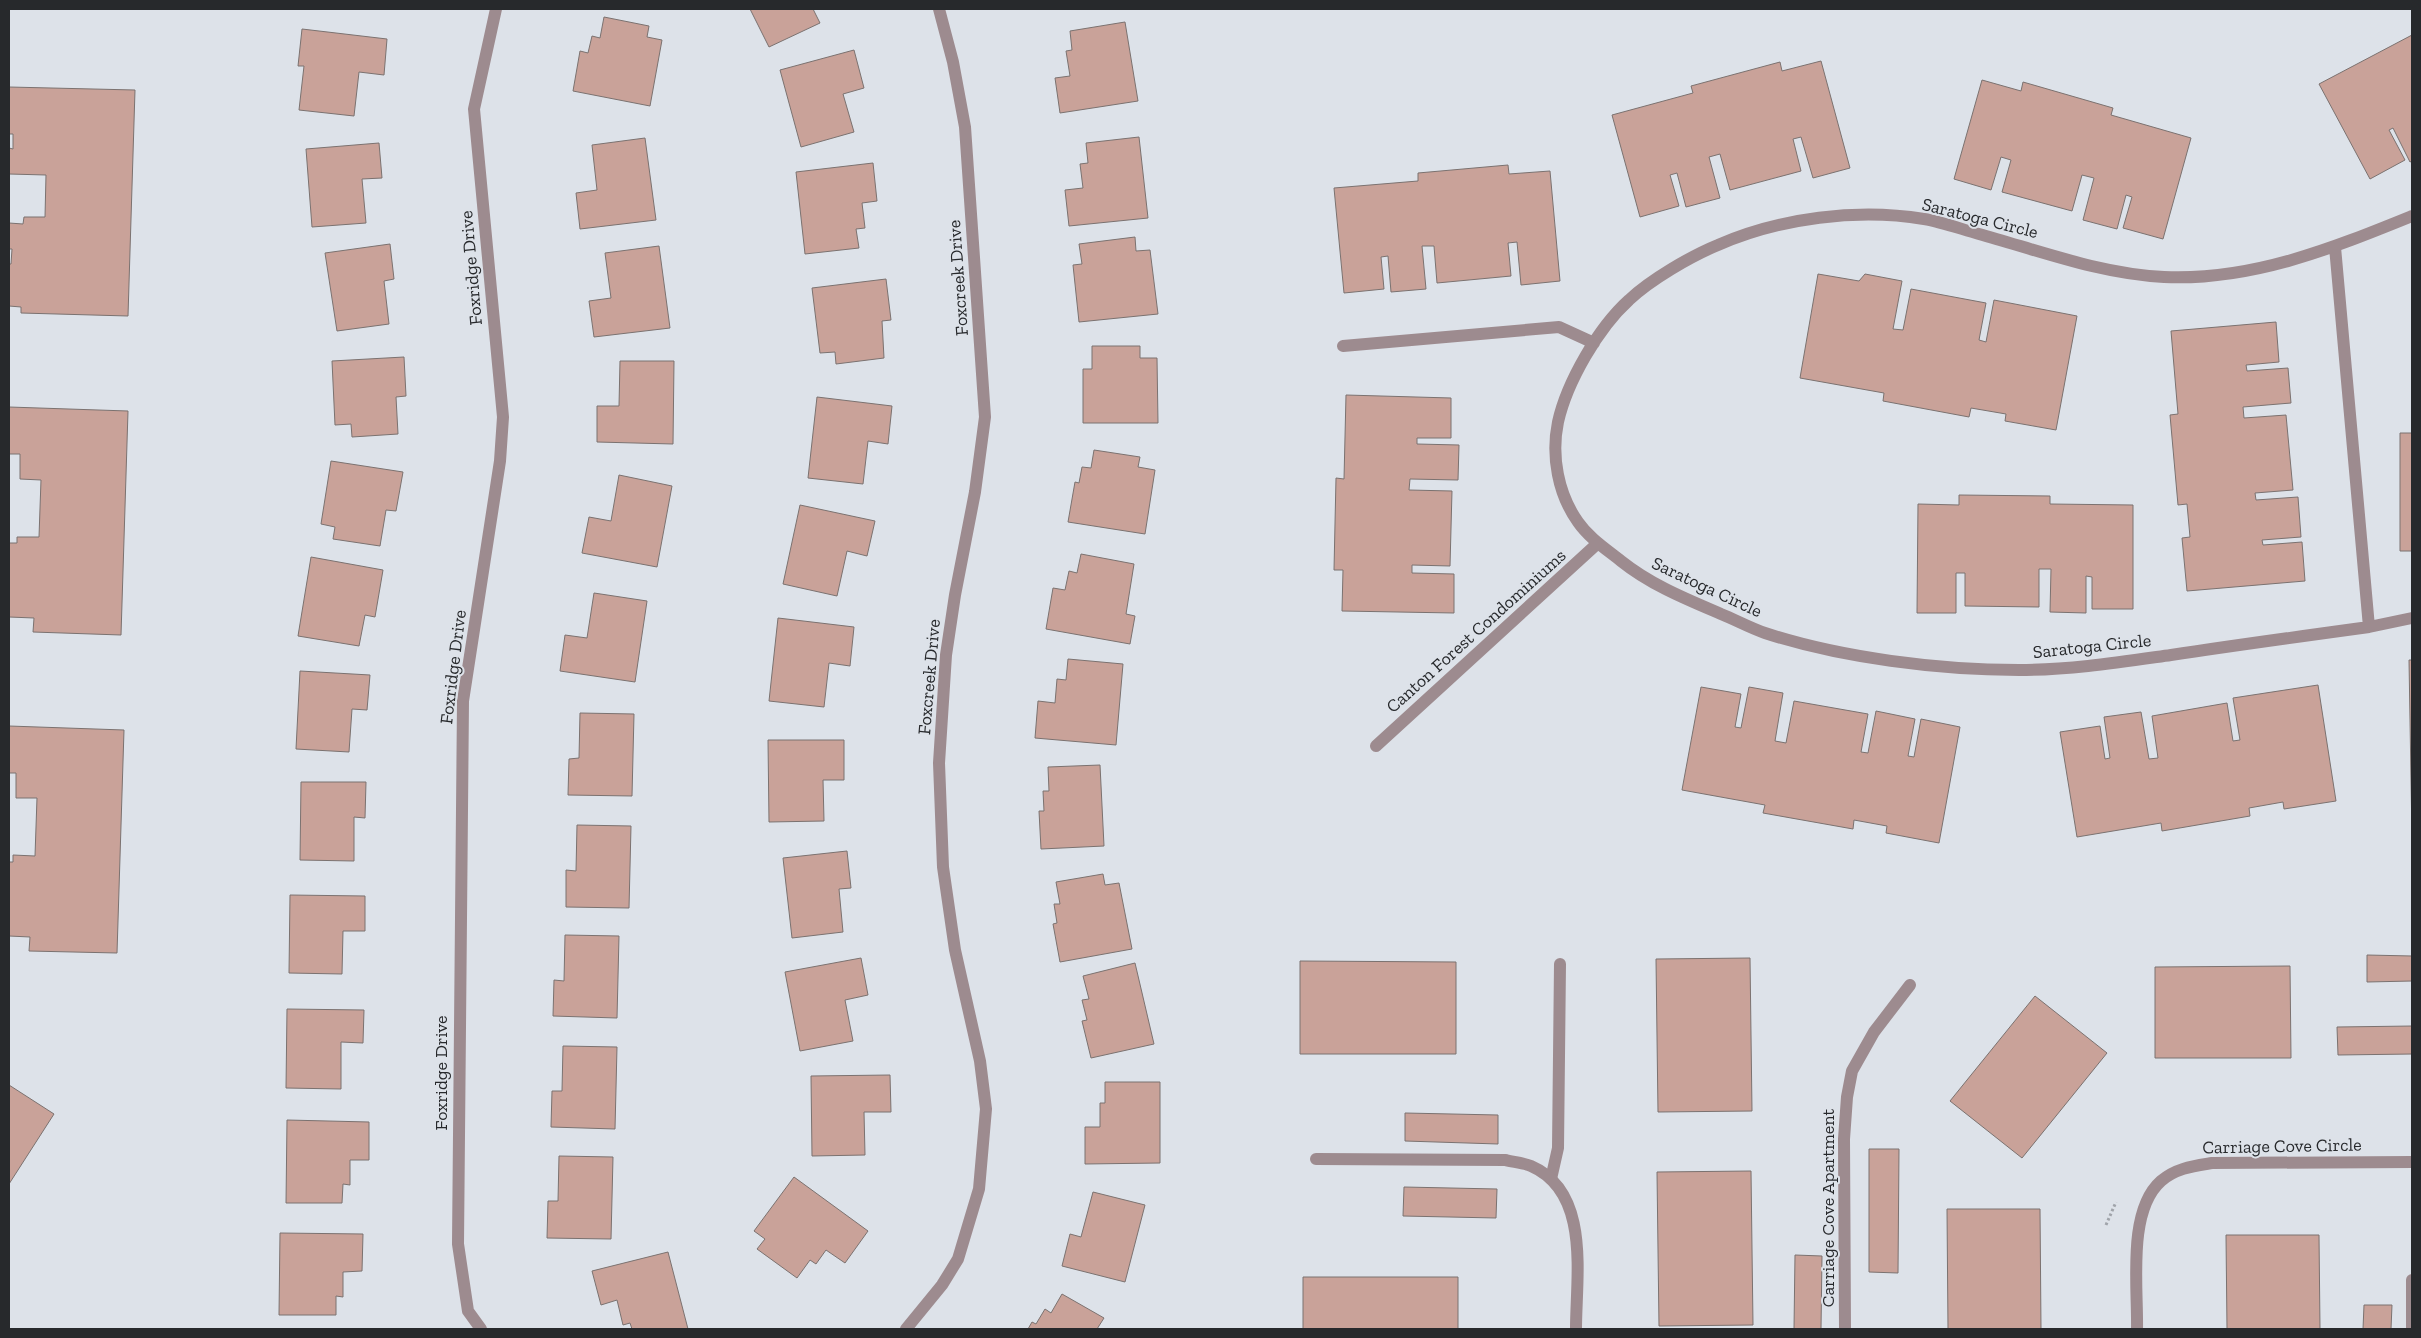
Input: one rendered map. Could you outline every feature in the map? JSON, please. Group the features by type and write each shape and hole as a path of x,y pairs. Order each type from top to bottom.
{"street":[{"name":"Foxridge Drive","path":"481,1329 468,1312 458,1244 460,828 463,701 499,470 503,417 474,109 496,9"},
{"name":"Foxcreek Drive","path":"906,1329 942,1285 958,1259 978,1189 986,1109 980,1061 955,950 943,867 939,763 946,655 955,595 975,492 985,417 965,128 953,62 938,9"},
{"name":"Saratoga Circle","path":"2412,216 2335,247 2271,267 2204,277 2164,277 2114,272 1926,219 1878,215 1815,219 1753,232 1718,245 1684,261 1628,300 1594,342 1577,371 1562,406 1557,428 1555,452 1560,483 1568,504 1579,524 1598,543 1633,571 1664,589 1764,632 1835,651 1954,668 2023,670 2092,666 2369,627 2412,618"},
{"path":"2335,247 2369,627"},
{"path":"1343,346 1560,327 1594,342"},
{"name":"Canton Forest Condominiums","path":"1376,746 1598,543"},
{"path":"1551,1179 1558,1148 1560,964"},
{"name":"Carriage Cove Apartment","path":"1845,1329 1844,1139 1847,1097 1852,1071 1874,1032 1910,985"},
{"path":"1316,1159 1505,1160 1530,1166 1551,1179 1563,1193 1573,1216 1576,1233 1576,1329"},
{"name":"Carriage Cove Circle","path":"2138,1329 2138,1238 2141,1216 2152,1192 2161,1181 2175,1172 2190,1166 2212,1163 2412,1162"},
{"path":"2412,1280 2412,1329"}],"building":[{"path":"750,9 813,9 820,23 769,47"},
{"path":"604,17 649,26 647,37 662,40 650,106 573,91 580,51 588,53 592,36 600,38"},
{"path":"1125,22 1138,101 1060,113 1055,78 1070,76 1066,51 1072,50 1070,31"},
{"path":"302,29 387,39 384,75 359,72 354,116 299,110 304,66 298,66"},
{"path":"2412,35 2412,161 2410,162 2393,128 2389,130 2405,160 2370,179 2319,84"},
{"path":"854,50 864,88 843,94 854,132 801,147 780,70"},
{"path":"1821,61 1850,168 1813,178 1801,137 1793,139 1801,171 1730,190 1720,154 1709,157 1720,198 1686,207 1677,173 1670,175 1679,206 1640,217 1612,115 1693,93 1691,86 1780,62 1782,71"},
{"path":"1982,80 2021,91 2023,82 2113,108 2111,115 2191,138 2163,239 2123,228 2132,197 2126,195 2117,229 2083,220 2094,178 2082,175 2072,211 2002,192 2011,160 2001,157 1991,190 1954,179"},
{"path":"9,87 135,90 128,316 21,313 21,307 9,306 9,264 11,264 12,249 9,249 9,223 23,224 24,217 45,217 46,175 9,174 9,148 13,149 13,134 9,134"},
{"path":"1139,137 1148,218 1069,226 1065,190 1083,188 1080,164 1088,163 1086,143"},
{"path":"645,138 656,220 580,229 576,193 597,190 592,145"},
{"path":"379,143 382,178 362,179 366,223 312,227 306,149"},
{"path":"873,163 877,201 862,203 865,228 856,229 859,248 805,254 796,172"},
{"path":"1508,165 1509,174 1550,171 1560,281 1521,285 1517,242 1508,243 1511,276 1437,283 1434,246 1422,246 1426,289 1391,292 1388,256 1381,257 1384,289 1344,293 1334,188 1418,181 1418,173"},
{"path":"1135,237 1136,251 1150,250 1158,314 1079,322 1073,265 1082,264 1079,244"},
{"path":"390,244 394,279 384,281 389,324 337,331 325,253"},
{"path":"659,246 670,328 594,337 589,301 611,298 605,253"},
{"path":"1818,274 1859,281 1865,274 1902,281 1893,329 1903,330 1911,289 1986,303 1979,340 1986,342 1994,300 2077,316 2056,430 2005,421 2006,414 1971,408 1969,417 1883,401 1884,393 1800,378"},
{"path":"886,279 891,320 882,321 884,358 836,364 835,352 820,353 812,288"},
{"path":"2276,322 2279,362 2246,365 2247,371 2288,368 2291,403 2243,407 2244,418 2286,415 2293,490 2255,493 2256,500 2298,497 2301,537 2262,540 2263,545 2302,542 2305,581 2187,591 2182,538 2190,537 2187,504 2178,505 2170,415 2178,414 2171,331"},
{"path":"1092,346 1140,346 1140,358 1157,358 1158,423 1083,423 1083,369 1092,369"},
{"path":"404,357 406,396 396,397 398,434 352,437 351,424 335,425 332,361"},
{"path":"620,361 674,361 673,444 597,442 597,406 619,406"},
{"path":"1346,395 1451,398 1451,438 1417,438 1417,444 1459,445 1458,480 1410,479 1409,490 1452,491 1450,566 1412,565 1412,573 1454,574 1454,613 1342,611 1343,570 1334,570 1336,478 1344,479"},
{"path":"817,397 892,406 888,444 868,441 863,484 808,478"},
{"path":"9,407 128,411 121,635 33,632 34,618 9,617 9,543 17,543 17,537 39,537 41,480 20,479 20,454 9,454"},
{"path":"2400,433 2412,433 2412,551 2400,551"},
{"path":"1094,450 1140,457 1138,467 1155,470 1145,534 1068,522 1075,482 1079,483 1082,467 1091,468"},
{"path":"331,461 403,472 396,511 386,510 380,546 333,539 335,527 321,524"},
{"path":"619,475 672,486 657,567 582,553 589,517 611,521"},
{"path":"1959,495 2050,496 2050,504 2133,505 2133,609 2092,609 2092,577 2086,576 2086,613 2050,612 2051,569 2039,569 2039,607 1965,606 1965,573 1956,573 1956,613 1917,613 1918,504 1959,505"},
{"path":"800,505 875,521 867,556 847,551 837,596 783,584"},
{"path":"1081,554 1134,564 1126,614 1135,616 1130,644 1046,629 1053,588 1065,590 1069,571 1077,573"},
{"path":"311,557 383,570 375,617 365,615 359,646 298,636"},
{"path":"594,593 647,601 635,682 560,671 565,635 587,638"},
{"path":"778,618 854,627 850,666 829,663 824,707 769,701"},
{"path":"1068,659 1123,664 1116,745 1035,738 1038,701 1055,703 1057,679 1066,680"},
{"path":"2409,660 2412,660 2412,838"},
{"path":"300,671 370,675 367,710 352,709 349,752 296,749"},
{"path":"2318,685 2336,801 2284,809 2283,802 2249,808 2250,816 2162,831 2161,823 2077,837 2060,732 2100,726 2105,759 2110,758 2104,717 2141,712 2149,759 2158,758 2152,716 2227,703 2233,741 2240,740 2233,698"},
{"path":"1701,687 1741,694 1735,727 1741,728 1749,687 1783,693 1775,741 1786,743 1794,701 1868,714 1861,752 1868,753 1876,711 1915,719 1908,756 1914,757 1921,719 1960,727 1939,843 1886,833 1887,826 1854,820 1853,829 1763,813 1765,805 1682,790"},
{"path":"580,713 634,714 632,796 568,795 569,759 579,758"},
{"path":"9,726 124,730 117,953 29,951 30,937 9,936 9,862 13,862 13,855 35,856 37,798 16,798 16,773 9,773"},
{"path":"768,740 844,740 844,780 823,780 824,821 769,822"},
{"path":"1100,765 1104,846 1041,849 1039,811 1044,811 1043,791 1049,791 1048,767"},
{"path":"301,782 366,782 365,818 354,817 354,861 300,860"},
{"path":"577,825 631,826 629,908 566,907 566,870 576,871"},
{"path":"847,851 851,888 839,889 843,932 792,938 783,858"},
{"path":"1103,874 1105,885 1119,883 1132,949 1060,962 1053,924 1057,923 1054,904 1060,904 1056,882"},
{"path":"290,895 365,896 365,931 343,931 342,974 289,973"},
{"path":"565,935 619,936 617,1018 553,1016 554,980 564,981"},
{"path":"2367,955 2412,956 2412,981 2367,982"},
{"path":"861,958 868,995 845,1000 853,1041 800,1051 785,972"},
{"path":"1750,958 1752,1111 1658,1112 1656,959"},
{"path":"1300,961 1456,962 1456,1054 1300,1054"},
{"path":"1135,963 1154,1044 1091,1058 1082,1021 1087,1020 1082,1000 1089,999 1083,976"},
{"path":"2290,966 2291,1058 2155,1058 2155,967"},
{"path":"2035,996 2107,1053 2022,1158 1950,1101"},
{"path":"287,1009 364,1010 363,1043 341,1042 341,1089 286,1088"},
{"path":"2412,1026 2412,1054 2338,1055 2337,1027"},
{"path":"563,1046 617,1047 615,1129 551,1127 552,1091 562,1091"},
{"path":"890,1075 891,1112 864,1112 865,1155 812,1156 811,1076"},
{"path":"1105,1082 1160,1082 1160,1163 1085,1164 1085,1127 1100,1127 1100,1103 1105,1103"},
{"path":"9,1085 54,1114 9,1184"},
{"path":"1405,1113 1498,1115 1498,1144 1405,1141"},
{"path":"287,1120 369,1122 369,1160 350,1160 350,1185 343,1184 342,1203 286,1203"},
{"path":"1869,1149 1899,1149 1898,1273 1869,1272"},
{"path":"559,1156 613,1157 611,1239 547,1238 548,1201 558,1201"},
{"path":"1751,1171 1753,1325 1659,1326 1657,1172"},
{"path":"794,1177 868,1231 845,1263 826,1250 816,1264 810,1260 797,1278 757,1249 765,1239 754,1231"},
{"path":"1404,1187 1497,1189 1496,1218 1403,1216"},
{"path":"1093,1192 1145,1205 1125,1282 1062,1266 1070,1234 1081,1237"},
{"path":"1947,1209 2040,1209 2041,1329 1948,1329"},
{"path":"280,1233 363,1234 362,1271 343,1272 343,1297 336,1296 336,1315 279,1315"},
{"path":"2226,1235 2319,1235 2320,1329 2227,1329"},
{"path":"668,1252 688,1329 632,1329 630,1323 623,1325 617,1300 601,1305 592,1271"},
{"path":"1795,1255 1822,1256 1821,1329 1794,1329"},
{"path":"1303,1277 1458,1277 1458,1329 1303,1329"},
{"path":"1062,1294 1104,1318 1097,1329 1028,1329 1032,1322 1036,1324 1045,1309 1051,1313"},
{"path":"2364,1305 2392,1305 2391,1329 2363,1329"}]}
